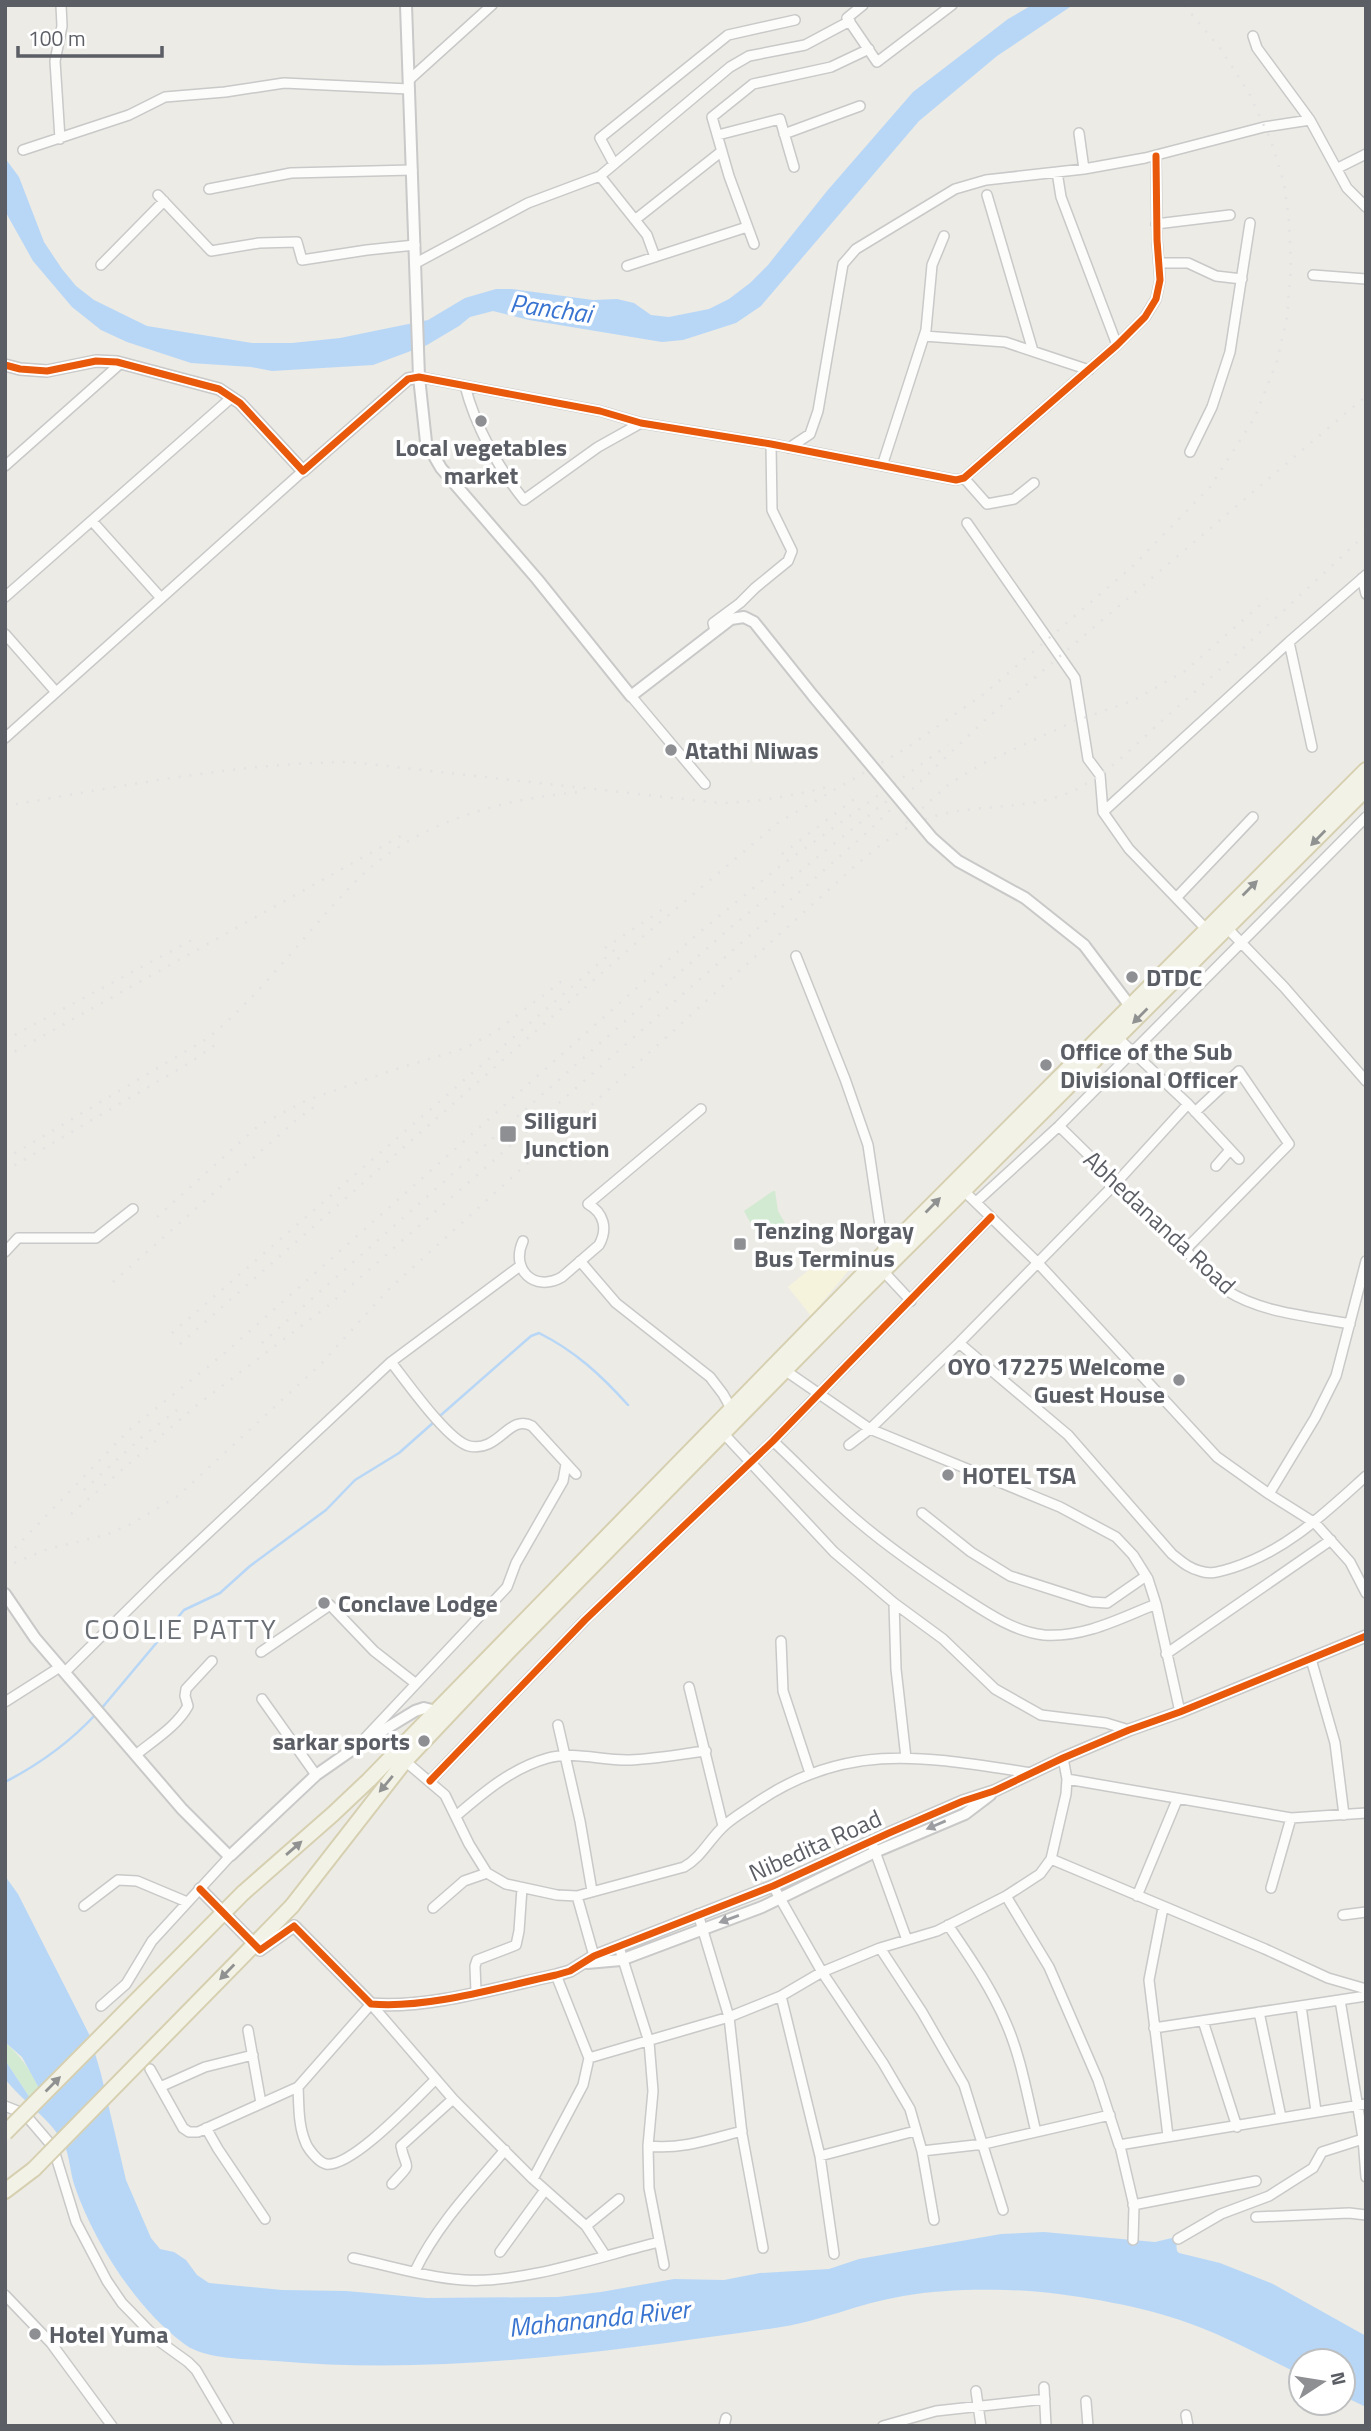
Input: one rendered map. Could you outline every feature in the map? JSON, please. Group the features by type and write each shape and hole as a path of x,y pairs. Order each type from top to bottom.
{"main road":[{"path":"5,2133 243,1893 333,1814 736,1414 884,1252 1028,1128 1118,1038 1366,770"},
{"path":"5,2191 34,2169 292,1906 405,1761 507,1653 724,1434 736,1414 786,1371 883,1271 1130,1006 1207,930 1223,924 1366,789"}],"street":[{"path":"60,139 55,61 62,26 61,5"},
{"path":"406,5 418,356 426,442 441,468 537,579 705,784"},
{"path":"23,150 129,115 166,97 225,93 284,83 409,85 492,5"},
{"path":"863,5 847,18 877,62 952,5"},
{"path":"614,164 600,138 728,35 795,20"},
{"path":"416,263 528,204 600,176 730,67 749,56 805,45 850,21"},
{"path":"1252,36 1257,48 1310,120 1347,188 1366,207"},
{"path":"754,244 712,117 753,84 831,67 869,49"},
{"path":"784,134 860,106"},
{"path":"718,135 780,119 794,167"},
{"path":"789,448 810,434 818,411 843,264 856,249 956,189 985,180 1084,169 1156,156 1264,127 1310,120"},
{"path":"1079,133 1084,169"},
{"path":"636,219 722,150"},
{"path":"1338,168 1366,154"},
{"path":"5,738 408,379 419,377 600,411 641,423 771,444 956,480 964,478 1117,345 1145,317 1156,299 1160,280 1156,224 1156,156"},
{"path":"209,189 291,173 412,170"},
{"path":"1057,172 1061,198 1117,345"},
{"path":"600,176 647,235 655,257"},
{"path":"987,195 1033,351"},
{"path":"101,265 161,198 211,251 260,243 297,242 302,260 415,245"},
{"path":"1156,224 1230,215"},
{"path":"1190,452 1212,407 1230,352 1250,223"},
{"path":"626,266 747,227"},
{"path":"881,466 924,336 932,265 944,236"},
{"path":"1158,263 1188,263 1216,276 1242,279"},
{"path":"1313,275 1366,279"},
{"path":"924,336 1005,342 1088,370"},
{"path":"5,365 47,371 96,361 121,363 219,389 240,403 303,471"},
{"path":"5,466 121,363"},
{"path":"465,386 470,407 492,450 524,500 598,447 641,423"},
{"path":"5,597 231,398"},
{"path":"715,631 713,623 788,561 792,551 772,510 771,444"},
{"path":"964,478 987,504 1014,499 1034,483"},
{"path":"92,520 161,598"},
{"path":"967,523 1075,678 1088,758 1100,775 1103,812 1129,849 1207,930"},
{"path":"1103,812 1364,576"},
{"path":"1364,576 1366,594"},
{"path":"631,696 731,619 744,617 754,622 932,838 958,861 1025,898 1084,946 1130,1006"},
{"path":"5,634 56,692"},
{"path":"1289,642 1311,747"},
{"path":"1177,897 1253,817"},
{"path":"976,1202 1059,1126 1366,817"},
{"path":"1223,924 1366,1081"},
{"path":"796,956 868,1145 884,1252"},
{"path":"1118,1038 1188,1104 1239,1159"},
{"path":"1185,1250 1289,1144 1239,1071 1195,1112"},
{"path":"849,1445 870,1429 959,1343 1116,1183 1188,1104"},
{"path":"523,1241 520,1266 531,1278 547,1283 562,1277 599,1245 604,1229 600,1213 588,1205 701,1109"},
{"name":"Abhedananda Road","path":"1059,1126 1235,1296 1282,1311 1350,1324"},
{"path":"1028,1128 1042,1142"},
{"path":"1216,1166 1230,1150"},
{"path":"959,1190 976,1202 1037,1262 1217,1457 1315,1523 1350,1562 1366,1593"},
{"path":"5,1252 18,1238 96,1238 132,1209"},
{"path":"430,1781 585,1620 774,1441 991,1217"},
{"path":"580,1261 617,1303 710,1377 736,1414"},
{"path":"1269,1494 1315,1418 1336,1376 1366,1261"},
{"path":"5,1702 63,1670 391,1362 520,1266"},
{"path":"883,1271 911,1301"},
{"path":"959,1343 1068,1435 1172,1554 1187,1567 1201,1572 1214,1573 1250,1562 1290,1541 1315,1523 1366,1476"},
{"path":"391,1362 442,1425 461,1443 475,1446 490,1444 513,1425 526,1423 576,1474"},
{"path":"786,1371 870,1429 1060,1507 1116,1537 1133,1555 1146,1576 1157,1604 1180,1712"},
{"path":"724,1434 834,1552 894,1603 943,1639 995,1689 1036,1713 1107,1723 1129,1730"},
{"path":"774,1441 858,1522 920,1570 986,1612 1021,1630 1047,1635 1075,1633 1102,1627 1157,1604"},
{"path":"359,1745 507,1587 516,1563 562,1481 566,1464"},
{"path":"922,1513 971,1552 1010,1576 1091,1602 1107,1603 1146,1576"},
{"path":"1166,1654 1331,1540"},
{"path":"5,1594 35,1638 182,1809 231,1856"},
{"path":"894,1603 896,1669 906,1758"},
{"path":"261,1652 330,1605 374,1651 415,1683"},
{"name":"Nibedita Road","path":"371,2004 390,2006 556,1975 698,1914 873,1846 963,1801 995,1791 1129,1730 1366,1636"},
{"path":"781,1641 783,1691 810,1773"},
{"path":"1311,1659 1335,1743 1344,1815"},
{"path":"137,1754 168,1730 183,1714 188,1706 186,1689 212,1661"},
{"path":"689,1687 723,1826"},
{"path":"262,1699 316,1775"},
{"path":"101,2006 126,1984 152,1941 187,1902 316,1775 415,1711 424,1708 436,1711"},
{"path":"558,1725 580,1821 592,1891"},
{"path":"456,1816 489,1788 531,1764 565,1756 631,1760 706,1751"},
{"path":"405,1761 445,1796 487,1873 506,1884 557,1895 577,1896 684,1867 694,1861 723,1826 768,1795 810,1773 861,1759 906,1758 1031,1773"},
{"path":"589,2058 729,2017 780,1996 822,1972 880,1948 948,1925 1006,1896 1040,1874 1051,1860 1062,1816 1066,1779 1063,1758"},
{"path":"1066,1779 1291,1818 1366,1813"},
{"path":"1137,1896 1177,1800"},
{"path":"1271,1888 1291,1818"},
{"path":"577,1896 589,1959 621,1960 762,1907 873,1846 907,1940"},
{"path":"1051,1860 1265,1948 1328,1978 1366,1989"},
{"path":"433,1908 464,1881 487,1873"},
{"path":"84,1906 118,1880 136,1881 187,1902"},
{"path":"772,1886 822,1972 909,2109 922,2151 934,2220"},
{"path":"476,1992 477,1960 516,1945 522,1888"},
{"path":"200,1889 260,1950 293,1926 371,2004 453,2099 533,2179 586,2226 604,2255"},
{"path":"1006,1896 1049,1967 1098,2080 1120,2146 1133,2205 1133,2239"},
{"path":"1163,1908 1149,1976 1168,2136"},
{"path":"1343,1915 1366,1912"},
{"path":"698,1914 729,2017 742,2131 764,2248"},
{"path":"948,1925 981,1974 1005,2021 1017,2054 1036,2132"},
{"path":"619,1947 649,2042 653,2091 649,2188 664,2265"},
{"path":"880,1948 922,2012 964,2085 1003,2210"},
{"path":"533,2179 583,2085 589,2058 556,1975"},
{"path":"780,1996 820,2156 834,2254"},
{"path":"1154,2028 1366,1996"},
{"path":"1340,2000 1361,2105 1366,2178"},
{"path":"150,2069 183,2128 189,2132 198,2132 298,2087 371,2004"},
{"path":"1300,2006 1316,2111"},
{"path":"1259,2012 1281,2117"},
{"path":"1203,2021 1237,2127"},
{"path":"247,2031 261,2103"},
{"path":"160,2087 205,2067 253,2055"},
{"path":"298,2087 304,2140 318,2160 331,2164 354,2155 436,2079"},
{"path":"392,2184 407,2168 408,2163 401,2146 453,2099"},
{"path":"1120,2146 1361,2105"},
{"path":"5,2106 29,2119 53,2147 76,2222 90,2251 122,2303 159,2341 197,2370 229,2426"},
{"path":"922,2151 984,2144 1110,2115"},
{"path":"206,2127 265,2219"},
{"path":"649,2146 687,2144 742,2131"},
{"path":"820,2156 915,2131"},
{"path":"1178,2239 1221,2214 1269,2196 1313,2168 1322,2152 1364,2138"},
{"path":"415,2271 424,2251 452,2212 505,2150"},
{"path":"1133,2205 1256,2181"},
{"path":"500,2252 545,2190"},
{"path":"586,2226 619,2199"},
{"path":"1256,2217 1349,2213 1366,2215"},
{"path":"353,2258 463,2280 485,2280 519,2276 659,2242"},
{"path":"5,2295 51,2343 112,2426"},
{"path":"1044,2387 1046,2426"},
{"path":"976,2391 981,2426"},
{"path":"883,2426 936,2411 1045,2399"},
{"path":"1086,2400 1088,2426"}],"shaded area":[{"path":"833,1250 849,1270 811,1316 788,1287"}],"green space":[{"path":"773,1191 778,1211 786,1225 756,1233 744,1211"},
{"path":"5,2042 25,2064 40,2090 30,2098 5,2060"}],"water":[{"name":"Panchai","path":"1032,5 1073,5 997,56 919,121 761,306 736,323 683,340 662,342 529,320 493,311 470,317 427,345 373,365 272,371 191,363 127,342 101,330 72,307 33,261 5,211 5,158 19,177 44,242 76,286 94,300 147,326 252,343 292,343 340,338 428,320 465,298 496,289 593,300 617,299 634,303 651,315 669,317 709,309 729,299 768,265 827,191 913,92 1008,19"},
{"name":"Mahananda River","path":"5,1876 18,1894 90,2036 126,2180 151,2238 160,2249 174,2252 186,2260 197,2275 209,2283 427,2298 558,2297 674,2279 724,2280 760,2273 829,2269 859,2259 1001,2234 1044,2232 1155,2242 1172,2238 1179,2253 1220,2263 1273,2284 1366,2336 1366,2407 1357,2403 1357,2347 1287,2347 1287,2368 1196,2326 1161,2314 1071,2296 1026,2291 967,2290 916,2294 775,2328 526,2359 338,2365 227,2358 202,2353 183,2343 166,2329 118,2272 83,2208 73,2182 64,2144 51,2126 5,2079 5,2060 30,2098 40,2090 22,2057 5,2042"}],"waterway":[{"path":"441,1415 531,1336 539,1333 587,1364 628,1405"},
{"path":"101,1709 184,1610 220,1593 250,1566 326,1510 355,1480 399,1453 434,1422"},
{"path":"5,1782 54,1752 96,1714"}],"railway":[{"path":"180,1344 645,935 779,822 905,749 984,694 1134,565 1210,487 1255,417 1277,361 1287,317 1291,267 1289,221 1284,183 1271,141 1249,93 1220,48 1184,5"},
{"path":"71,1514 197,1405 329,1305 863,836 986,719 1366,396"},
{"path":"5,1569 48,1549 106,1535 131,1524 178,1496 321,1364 389,1289 856,865 901,831 932,817 1039,802 1086,784 1132,748 1366,534"},
{"path":"906,823 949,784 982,764 1075,721 1132,701 1185,671 1267,599"},
{"path":"15,1548 129,1430 225,1353 701,931 779,867 948,745"},
{"path":"5,806 220,771 307,763 350,762 719,803 775,798 831,786"},
{"path":"5,1159 208,1038 266,982 355,882 378,861 403,844 431,829 489,808 550,795 580,792"},
{"path":"782,854 857,797"},
{"path":"262,1343 730,928 888,800"},
{"path":"5,1057 401,836"},
{"path":"605,948 666,907"},
{"path":"5,1040 192,940"},
{"path":"172,1333 618,947"},
{"path":"157,1217 258,1126 305,1101 465,1048 495,1032 566,978"},
{"path":"5,1171 191,1062 219,1042"},
{"path":"113,1282 295,1121 319,1103"},
{"path":"84,1490 143,1436 177,1410"}],"cycle path":[{"path":"5,365 47,371 96,361 117,362 219,389 240,403 303,471 408,379 419,377 600,411 641,423 771,444 956,480 964,478 1117,345 1145,317 1156,299 1160,280 1156,156"},
{"path":"430,1781 585,1620 773,1441 991,1217"},
{"path":"200,1889 260,1950 294,1926 371,2004 416,2003 488,1991 570,1971 594,1956 773,1886 1129,1730 1366,1636"}],"place":[{"name":"Local vegetables market","path":"481,421"},
{"name":"Atathi Niwas","path":"671,750"},
{"name":"DTDC","path":"1132,977"},
{"name":"Office of the Sub Divisional Officer","path":"1046,1065"},
{"name":"Siliguri Junction","path":"508,1134"},
{"name":"Tenzing Norgay Bus Terminus","path":"740,1244"},
{"name":"OYO 17275 Welcome Guest House","path":"1179,1380"},
{"name":"HOTEL TSA","path":"948,1475"},
{"name":"Conclave Lodge","path":"324,1603"},
{"name":"sarkar sports","path":"424,1741"},
{"name":"Hotel Yuma","path":"35,2334"}],"district":[{"name":"COOLIE PATTY","path":"181,1628"}]}
